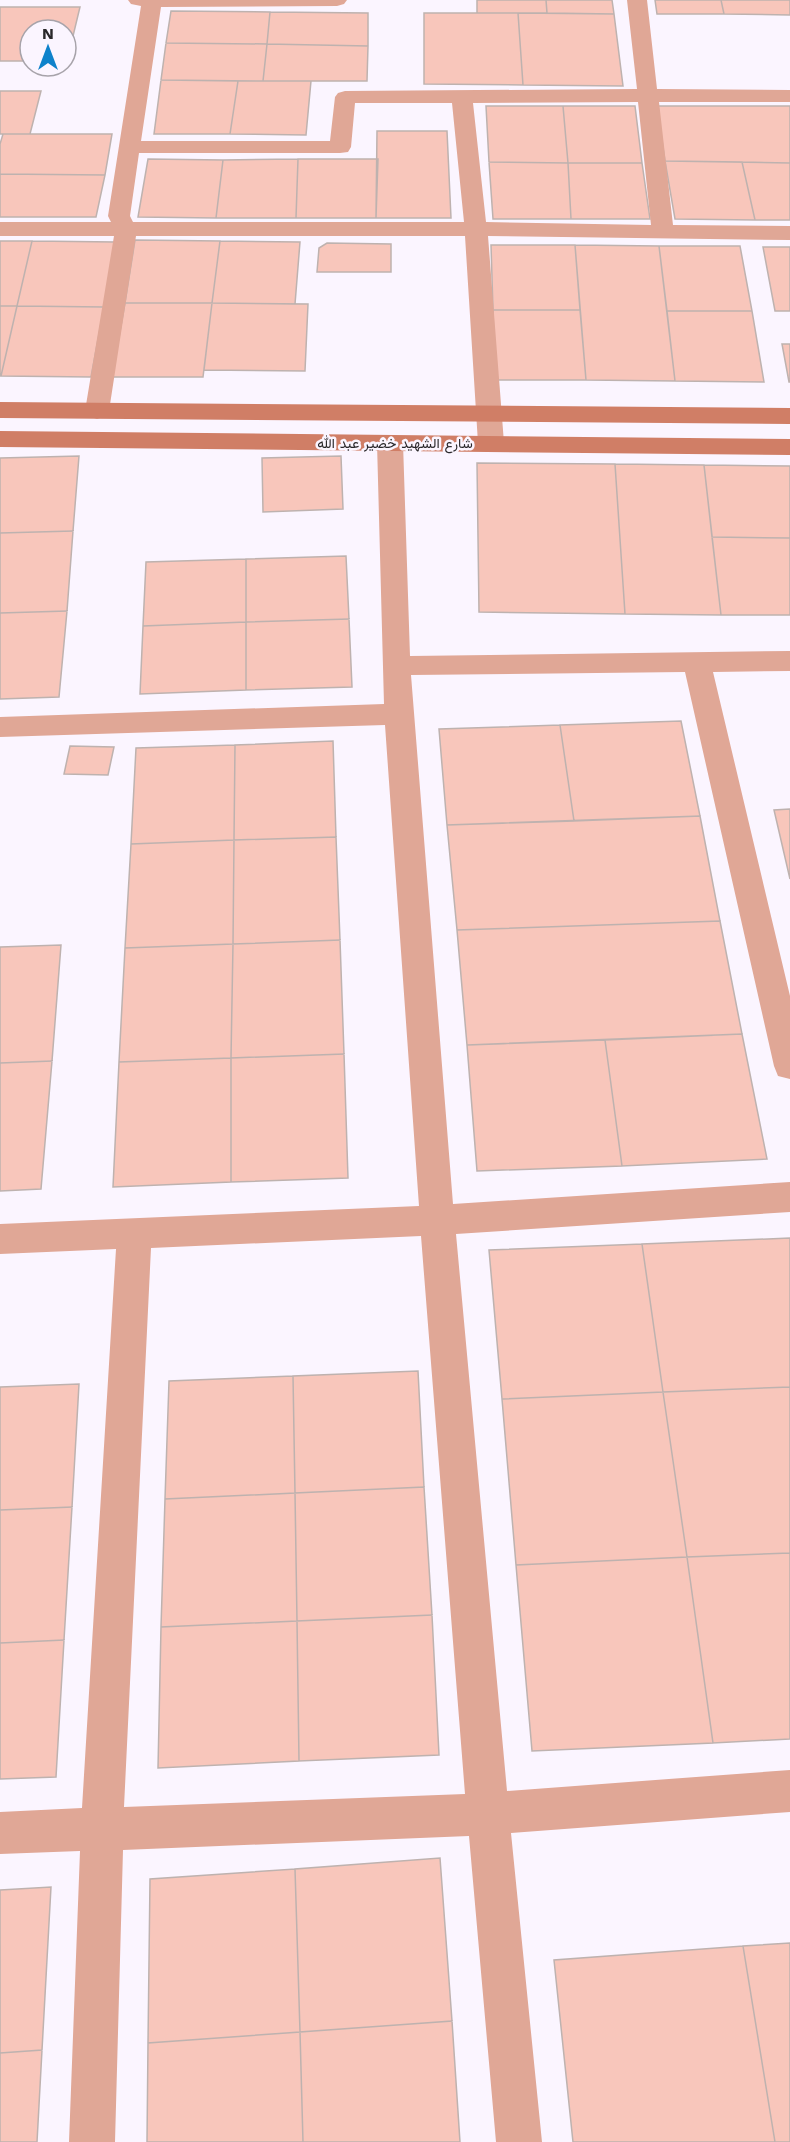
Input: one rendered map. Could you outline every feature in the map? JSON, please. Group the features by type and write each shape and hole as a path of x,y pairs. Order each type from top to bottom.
{"main road":[{"name":"شارع الشهيد خضير عبد الله","path":"0,410 790,416"},
{"name":"شارع الشهيد خضير عبد الله","path":"0,439 790,447"}],"street":[{"path":"138,0 337,0"},
{"path":"97,411 126,230 119,216 152,0"},
{"path":"637,0 663,232"},
{"path":"129,147 340,147 345,97 573,97 646,94 790,96"},
{"path":"462,98 476,229 491,443"},
{"path":"0,229 476,229 790,233"},
{"path":"390,443 398,714 437,1220 488,1814 519,2142"},
{"path":"697,662 790,1066"},
{"path":"396,666 790,662"},
{"path":"0,727 398,714"},
{"path":"0,1239 437,1220 790,1197"},
{"path":"92,2142 102,1829 134,1234"},
{"path":"0,1833 488,1814 790,1791"}],"building":[{"path":"477,0 546,0 547,13 477,13"},
{"path":"546,0 612,0 614,14 547,13"},
{"path":"655,0 721,0 724,14 657,14"},
{"path":"721,0 790,0 790,15 724,14"},
{"path":"0,7 80,7 77,18 18,18 18,61 0,61"},
{"path":"171,11 270,12 267,44 166,43"},
{"path":"270,12 368,13 368,46 267,44"},
{"path":"424,13 518,13 523,85 424,84"},
{"path":"518,13 614,14 623,86 523,85"},
{"path":"166,43 267,44 263,81 161,80"},
{"path":"267,44 368,46 367,81 263,81"},
{"path":"161,80 238,81 230,134 154,134"},
{"path":"238,81 311,81 306,135 230,134"},
{"path":"0,91 41,91 30,134 0,134"},
{"path":"486,106 563,106 568,163 489,162"},
{"path":"563,106 635,106 642,163 568,163"},
{"path":"657,106 790,106 790,163 665,161"},
{"path":"377,131 447,131 451,218 376,218"},
{"path":"3,134 112,134 105,175 0,174 0,144"},
{"path":"148,159 223,160 216,218 138,217"},
{"path":"298,159 296,218 216,218 223,160"},
{"path":"298,159 378,159 376,218 296,218"},
{"path":"665,161 742,162 755,220 675,219"},
{"path":"489,162 568,163 571,219 493,219"},
{"path":"742,162 790,163 790,220 755,220"},
{"path":"568,163 642,163 650,219 571,219"},
{"path":"0,174 105,175 96,217 0,217"},
{"path":"135,240 220,241 212,303 125,303"},
{"path":"0,241 32,241 17,306 0,306"},
{"path":"32,241 115,242 104,307 17,306"},
{"path":"220,241 300,242 295,304 212,303"},
{"path":"327,243 391,244 391,272 317,272 319,248"},
{"path":"491,245 575,245 580,310 493,310"},
{"path":"575,245 659,246 675,381 586,380"},
{"path":"659,246 740,246 752,311 667,311"},
{"path":"763,247 790,247 790,311 775,311"},
{"path":"125,303 212,303 203,377 112,377"},
{"path":"212,303 308,304 305,371 204,370"},
{"path":"0,306 17,306 1,376 0,376"},
{"path":"17,306 104,307 91,377 1,376"},
{"path":"493,310 580,310 586,380 495,380"},
{"path":"667,311 752,311 764,382 675,381"},
{"path":"782,344 790,344 790,382 789,382"},
{"path":"79,456 73,531 0,533 0,458"},
{"path":"341,456 343,509 263,512 262,458"},
{"path":"477,463 615,464 625,614 479,612"},
{"path":"615,464 704,465 721,615 625,614"},
{"path":"704,465 790,466 790,538 712,537"},
{"path":"73,531 67,611 0,613 0,533"},
{"path":"712,537 790,538 790,615 721,615"},
{"path":"346,556 349,619 246,622 246,559"},
{"path":"246,559 246,622 143,626 146,562"},
{"path":"67,611 59,697 0,699 0,613"},
{"path":"349,619 352,687 246,690 246,622"},
{"path":"246,622 246,690 140,694 143,626"},
{"path":"681,721 700,816 574,821 560,725"},
{"path":"560,725 574,821 447,825 439,729"},
{"path":"333,741 336,837 234,840 235,745"},
{"path":"235,745 234,840 131,844 136,748"},
{"path":"70,746 114,747 108,775 64,774"},
{"path":"790,809 790,879 774,810"},
{"path":"700,816 720,921 457,930 447,825"},
{"path":"336,837 340,940 233,944 234,840"},
{"path":"234,840 233,944 125,948 131,844"},
{"path":"720,921 742,1034 467,1045 457,930"},
{"path":"340,940 344,1054 231,1058 233,944"},
{"path":"233,944 231,1058 119,1062 125,948"},
{"path":"61,945 52,1061 0,1063 0,947"},
{"path":"742,1034 767,1159 622,1166 605,1040"},
{"path":"605,1040 622,1166 477,1171 467,1045"},
{"path":"344,1054 348,1178 231,1182 231,1058"},
{"path":"231,1058 231,1182 113,1187 119,1062"},
{"path":"52,1061 41,1189 0,1191 0,1063"},
{"path":"790,1238 790,1387 663,1392 642,1244"},
{"path":"642,1244 663,1392 502,1399 489,1250"},
{"path":"418,1371 424,1487 295,1493 293,1376"},
{"path":"293,1376 295,1493 165,1499 169,1381"},
{"path":"79,1384 72,1507 0,1510 0,1387"},
{"path":"790,1387 790,1553 687,1557 663,1392"},
{"path":"663,1392 687,1557 516,1565 502,1399"},
{"path":"424,1487 432,1615 297,1621 295,1493"},
{"path":"295,1493 297,1621 161,1627 165,1499"},
{"path":"72,1507 64,1640 0,1643 0,1510"},
{"path":"790,1553 790,1739 713,1743 687,1557"},
{"path":"687,1557 713,1743 532,1751 516,1565"},
{"path":"432,1615 439,1755 299,1761 297,1621"},
{"path":"297,1621 299,1761 158,1768 161,1627"},
{"path":"64,1640 56,1777 0,1779 0,1643"},
{"path":"440,1858 452,2021 300,2032 295,1869"},
{"path":"295,1869 300,2032 148,2043 150,1879"},
{"path":"51,1887 42,2050 0,2053 0,1890"},
{"path":"790,1943 790,2142 775,2142 743,1946"},
{"path":"743,1946 775,2142 573,2142 554,1960"},
{"path":"452,2021 460,2142 303,2142 300,2032"},
{"path":"300,2032 303,2142 147,2142 148,2043"},
{"path":"42,2050 37,2142 0,2142 0,2053"}]}
